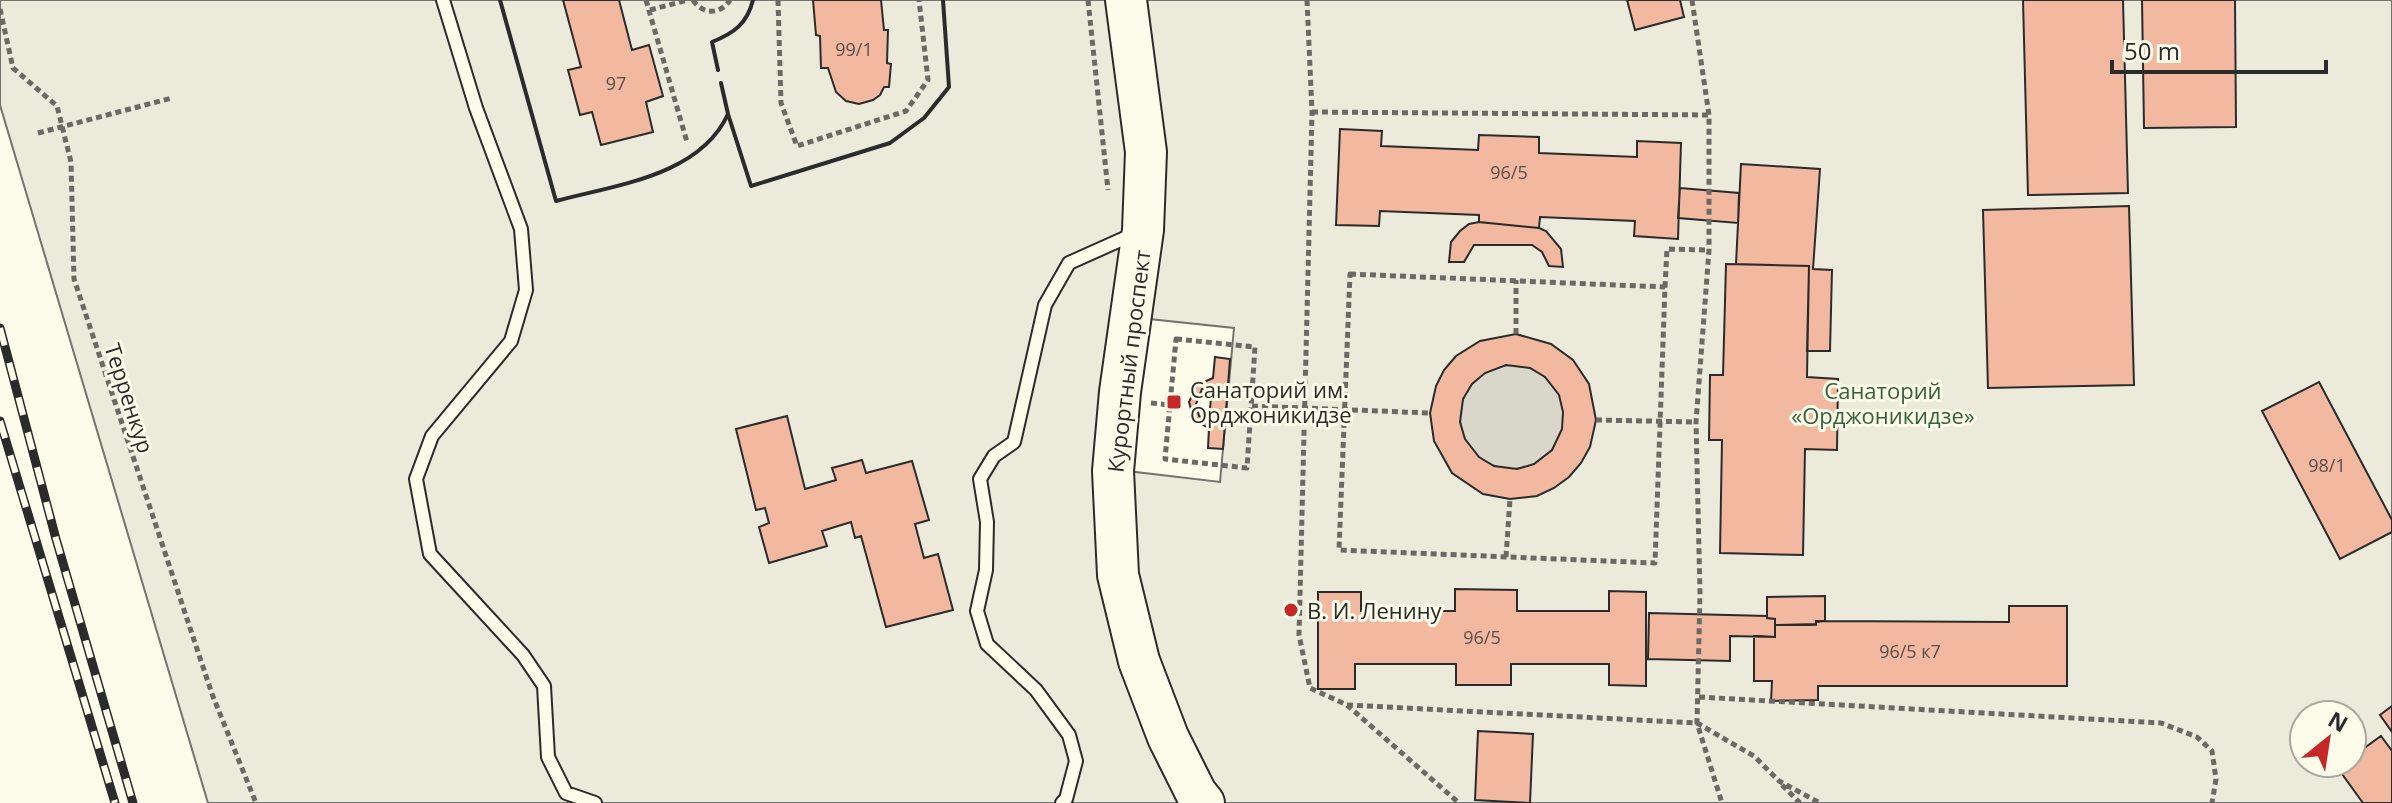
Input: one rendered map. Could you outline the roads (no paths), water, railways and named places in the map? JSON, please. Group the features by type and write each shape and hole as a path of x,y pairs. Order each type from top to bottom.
{"main road":[{"name":"Курортный проспект","path":"1126,0 1146,152 1143,230 1120,392 1113,471 1118,575 1139,661 1168,737 1204,803"}],"lane":[{"path":"443,0 476,108 521,229 526,290 511,341 432,436 416,479 430,554 523,655 544,686 548,757 566,793 595,803"},
{"path":"1062,803 1066,799 1076,761 1069,735 1036,690 987,644 977,611 986,570 987,522 980,479 994,456 1014,442 1045,305 1069,263 1143,230"}],"railway":[{"path":"0,328 56,539 133,803"},
{"path":"0,421 115,803"}],"place":[{"name":"Санаторий им. Орджоникидзе","path":"1174,402"},
{"name":"В. И. Ленину","path":"1291,610"}],"park label":[{"name":"Санаторий «Орджоникидзе»","path":"1883,402"}]}
